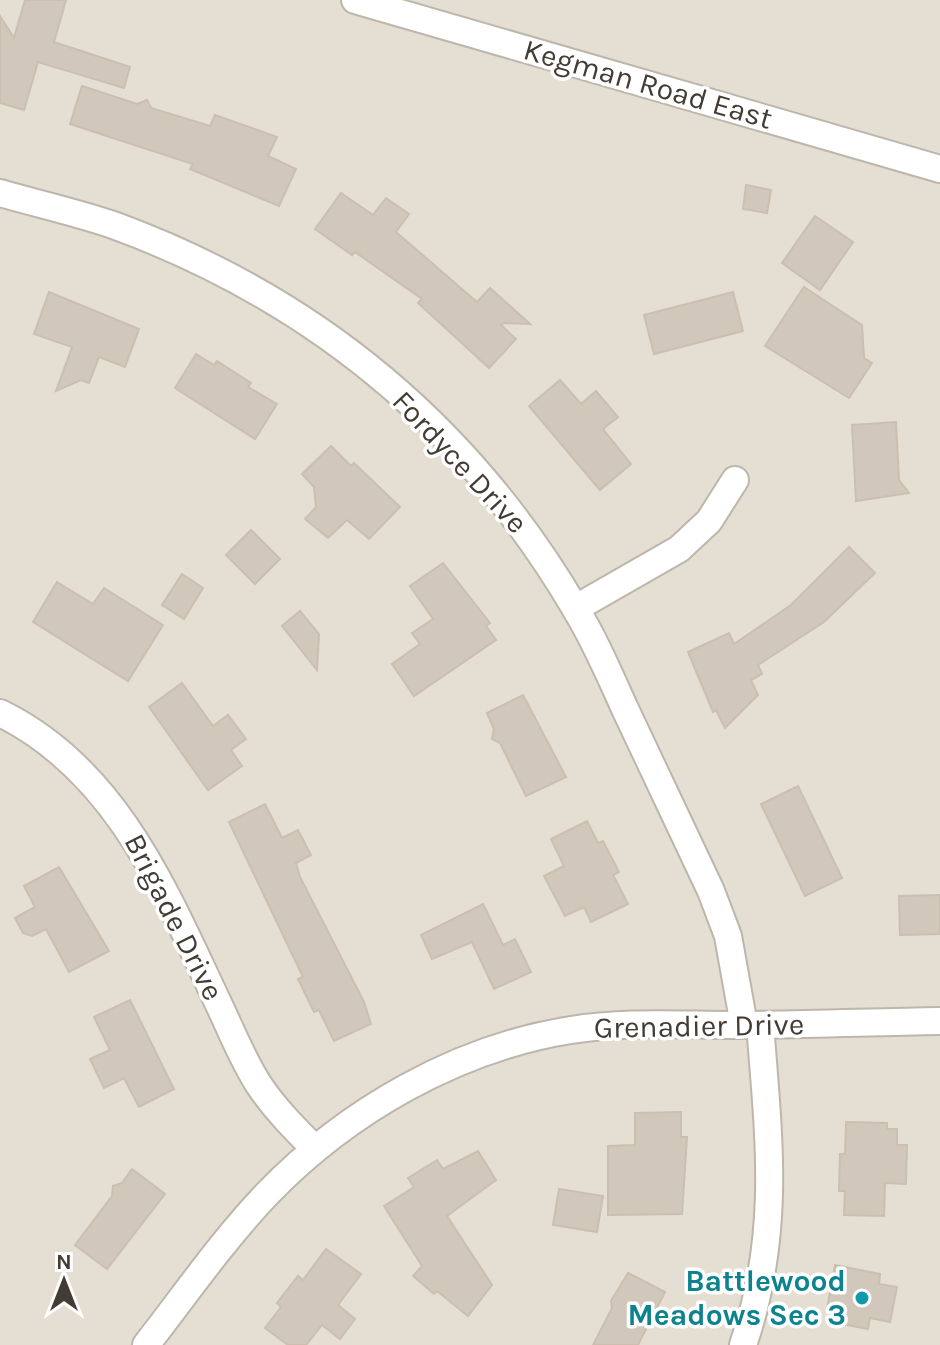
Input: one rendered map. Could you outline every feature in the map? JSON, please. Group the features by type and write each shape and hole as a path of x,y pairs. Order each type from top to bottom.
{"street":[{"name":"Kegman Road East","path":"355,0 940,169"},
{"name":"Fordyce Drive","path":"0,193 115,226 204,264 245,285 347,347 435,426 502,501 576,608 711,891 728,936 752,1025 771,1160 767,1249 755,1310 743,1345"},
{"path":"576,608 679,549 709,521 735,480"},
{"name":"Brigade Drive","path":"0,713 66,759 131,831 156,874 249,1068 284,1119 315,1149"},
{"name":"Grenadier Drive","path":"146,1345 266,1195 315,1149 399,1092 449,1067 514,1043 571,1030 646,1023 752,1025 940,1021"}],"shaded area":[{"path":"0,0 940,0 940,1345 0,1345"}],"building":[{"path":"25,0 66,0 54,42 130,67 124,88 38,62 24,110 0,103 0,16 14,38"},
{"path":"82,86 137,104 147,100 151,108 210,126 215,115 277,137 268,156 296,169 279,206 190,169 193,164 70,124"},
{"path":"746,185 771,190 767,213 743,209"},
{"path":"341,193 373,215 386,198 409,214 396,232 477,302 490,288 530,324 501,325 516,339 489,368 418,303 422,299 355,252 352,255 315,229"},
{"path":"815,216 853,242 820,290 782,263"},
{"path":"804,287 862,325 864,358 872,363 849,398 765,346"},
{"path":"49,292 139,329 125,367 99,357 89,383 81,380 56,391 72,347 34,334"},
{"path":"733,292 743,331 654,354 644,315"},
{"path":"196,354 214,365 217,361 251,383 248,387 277,404 255,439 175,388"},
{"path":"560,380 581,404 596,391 618,417 603,429 631,464 600,490 529,406"},
{"path":"896,422 899,480 909,493 856,501 852,425"},
{"path":"331,446 351,466 354,463 400,507 369,539 347,520 328,538 305,519 316,507 314,487 302,474"},
{"path":"251,530 280,559 255,584 226,555"},
{"path":"849,547 875,573 824,622 758,665 762,674 751,680 758,695 725,728 716,710 713,712 688,652 729,633 734,644 791,605"},
{"path":"443,563 490,623 486,626 496,640 414,696 392,664 420,644 412,633 433,619 410,586"},
{"path":"182,574 203,588 184,619 162,605"},
{"path":"57,582 93,604 104,588 163,625 128,681 33,622"},
{"path":"300,611 319,634 317,670 282,626"},
{"path":"182,683 213,726 228,715 246,739 231,750 242,766 208,790 149,707"},
{"path":"523,695 566,777 526,796 500,743 492,739 494,729 487,713"},
{"path":"798,786 842,878 805,896 761,804"},
{"path":"265,804 282,838 298,830 311,855 296,863 300,877 364,1002 371,1024 334,1041 319,1010 314,1012 298,979 303,977 229,822"},
{"path":"587,821 598,843 603,841 619,872 613,875 628,904 591,922 584,907 565,916 544,876 564,866 551,839"},
{"path":"59,867 109,951 69,972 46,929 32,936 23,933 15,918 35,907 24,886"},
{"path":"940,895 940,934 900,935 899,896"},
{"path":"483,904 503,945 515,939 531,972 494,989 472,942 432,959 421,935"},
{"path":"130,1000 174,1089 139,1107 124,1078 104,1088 90,1059 110,1050 94,1017"},
{"path":"681,1112 681,1137 687,1137 682,1214 608,1215 608,1146 635,1145 635,1113"},
{"path":"846,1122 887,1123 887,1129 897,1129 897,1145 907,1145 906,1184 885,1183 884,1216 844,1215 845,1191 839,1191 840,1154 845,1154"},
{"path":"478,1151 496,1180 447,1216 492,1285 468,1316 413,1276 422,1266 384,1206 414,1187 408,1178 437,1160 443,1169"},
{"path":"132,1169 165,1194 107,1269 75,1245 112,1196 113,1186 122,1183"},
{"path":"559,1189 603,1196 597,1232 553,1225"},
{"path":"326,1249 361,1274 338,1305 355,1319 340,1339 322,1325 306,1345 288,1345 265,1328 281,1307 277,1303 298,1276 303,1280"},
{"name":"Battlewood Meadows Sec 3","path":"835,1265 880,1274 879,1284 897,1287 890,1322 870,1318 868,1329 837,1323 839,1311 827,1309"},
{"path":"628,1273 665,1292 638,1345 593,1345 612,1308 611,1301"}],"place":[{"name":"Battlewood Meadows Sec 3","path":"862,1298"}]}
